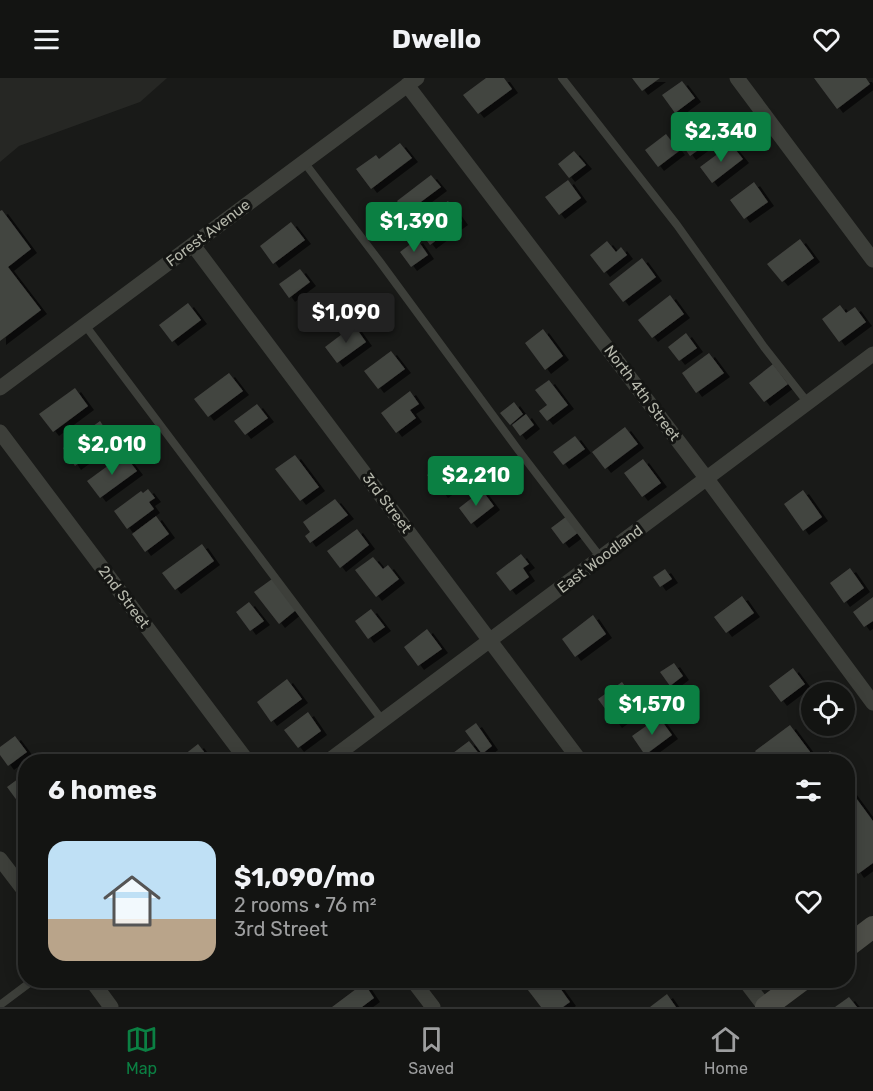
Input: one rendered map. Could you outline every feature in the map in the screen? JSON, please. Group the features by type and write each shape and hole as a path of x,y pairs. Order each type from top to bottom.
{"main road":[{"path":"855,941 873,927"},
{"path":"766,1007 792,988"}],"street":[{"path":"737,78 873,260"},
{"name":"Forest Avenue","path":"0,388 412,81"},
{"name":"North 4th Street","path":"412,81 873,703"},
{"name":"3rd Street","path":"193,244 575,754"},
{"name":"East Woodland","path":"337,754 873,354"},
{"name":"2nd Street","path":"0,432 242,754"},
{"path":"0,859 18,883"},
{"path":"97,988 111,1007"},
{"path":"418,988 433,1007"},
{"path":"751,988 766,1007"}],"lane":[{"path":"562,78 677,225 746,322 808,403"},
{"path":"304,162 601,558"},
{"path":"85,325 382,720"},
{"path":"0,1005 23,988"}],"shaded area":[{"path":"0,78 167,78 140,102 19,146 0,162"}],"building":[{"path":"486,78 504,78 512,89 478,114 463,95"},
{"path":"632,78 660,78 642,91"},
{"path":"814,78 866,78 870,84 837,109"},
{"path":"682,81 695,98 675,113 662,95"},
{"path":"711,114 724,131 690,156 677,138"},
{"path":"666,134 679,151 658,167 645,150"},
{"path":"400,143 412,158 371,189 356,169 376,155 379,159"},
{"path":"731,144 743,159 712,183 700,167"},
{"path":"574,151 586,165 569,178 558,164"},
{"path":"431,175 441,187 406,213 397,201"},
{"path":"568,180 581,198 559,215 545,197"},
{"path":"754,182 768,202 744,219 730,200"},
{"path":"448,201 462,221 430,245 415,225"},
{"path":"2,210 31,249 8,267 41,310 0,341 0,211"},
{"path":"291,222 305,240 273,264 260,246"},
{"path":"417,239 428,255 411,267 400,252"},
{"path":"800,239 814,258 782,282 767,264"},
{"path":"607,241 616,252 621,247 627,255 604,273 590,255"},
{"path":"642,258 656,277 623,302 609,284"},
{"path":"300,269 310,282 289,298 279,284"},
{"path":"670,295 684,314 652,338 638,320"},
{"path":"373,300 380,309 363,322 357,313"},
{"path":"188,303 201,320 172,342 159,325"},
{"path":"840,305 846,313 855,307 866,322 839,342 822,319"},
{"path":"354,325 366,342 337,363 325,347"},
{"path":"543,329 563,356 545,370 525,343"},
{"path":"686,333 697,348 679,361 668,347"},
{"path":"391,351 405,369 378,389 364,371"},
{"path":"709,353 724,373 696,393 682,373"},
{"path":"773,364 788,384 764,402 749,383"},
{"path":"229,373 243,391 208,417 194,399"},
{"path":"549,380 568,405 547,421 539,411 547,405 535,390"},
{"path":"75,388 88,406 53,432 39,414"},
{"path":"410,391 419,404 410,410 416,418 396,433 381,413"},
{"path":"514,402 523,414 510,425 500,413"},
{"path":"257,404 268,418 245,435 234,421"},
{"path":"526,414 534,425 520,436 512,425"},
{"path":"100,421 112,439 75,466 63,448"},
{"path":"625,427 638,444 605,469 592,452"},
{"path":"575,436 585,449 563,465 553,452"},
{"path":"124,454 137,471 100,498 87,481"},
{"path":"295,455 319,487 300,501 275,469"},
{"path":"643,459 661,483 642,497 624,473"},
{"path":"444,462 459,482 442,494 427,475"},
{"path":"148,489 155,498 149,502 154,509 127,529 114,511 141,491 143,493"},
{"path":"482,490 494,506 471,524 459,508"},
{"path":"803,490 822,517 803,531 784,504"},
{"path":"335,499 348,515 310,543 305,536 310,532 303,522"},
{"path":"156,516 169,534 145,552 132,534"},
{"path":"567,516 579,532 563,544 551,528"},
{"path":"357,529 369,545 340,568 327,551"},
{"path":"202,544 214,561 175,590 162,573"},
{"path":"521,554 529,564 523,568 529,577 510,591 496,573"},
{"path":"373,557 383,569 388,565 399,579 376,597 355,570"},
{"path":"850,568 864,588 844,603 830,583"},
{"path":"665,569 672,579 660,587 653,577"},
{"path":"272,579 296,610 279,624 254,592"},
{"path":"742,596 754,613 726,633 714,617"},
{"path":"873,597 873,621 864,627 853,612"},
{"path":"249,602 264,621 250,631 236,612"},
{"path":"371,609 385,627 368,639 355,621"},
{"path":"593,615 606,634 575,657 562,639"},
{"path":"427,629 442,649 418,666 404,647"},
{"path":"674,663 683,676 670,686 660,672"},
{"path":"793,668 804,682 801,682 801,687 781,702 769,686"},
{"path":"287,679 302,699 271,722 257,702"},
{"path":"622,682 640,707 616,724 598,699"},
{"path":"308,712 321,731 298,748 284,730"},
{"path":"659,717 672,735 646,754 632,736"},
{"path":"476,723 492,746 482,754 465,731"},
{"path":"790,725 812,754 757,754 755,751"},
{"path":"15,736 27,752 18,754 18,759 8,766 0,755 0,747"},
{"path":"469,741 479,754 452,754"},
{"path":"198,744 206,754 185,754"},
{"path":"18,779 18,802 7,787"},
{"path":"855,797 873,821 873,863 858,874 855,870"},
{"path":"357,988 367,988 374,998 362,1007 332,1007"},
{"path":"526,988 560,988 570,1002 563,1007 541,1007"},
{"path":"667,994 676,1007 650,1007"},
{"path":"849,997 857,1007 835,1007"}]}
